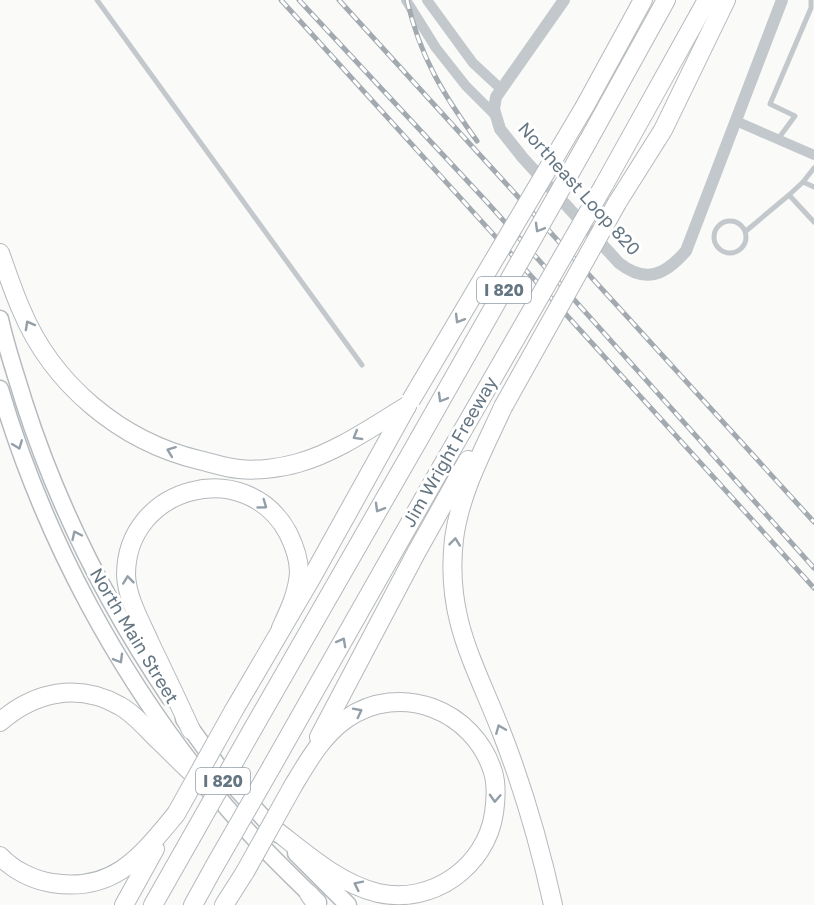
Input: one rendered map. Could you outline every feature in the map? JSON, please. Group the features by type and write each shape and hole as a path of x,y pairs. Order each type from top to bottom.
{"highway":[{"path":"124,905 409,403 585,106 643,0"},
{"name":"Jim Wright Freeway","path":"153,905 666,0"},
{"name":"Jim Wright Freeway","path":"193,905 604,185 707,0"},
{"path":"224,905 454,503 484,432 503,407 617,203 663,130 726,0"},
{"path":"0,253 21,310 41,346 74,391 106,418 129,433 166,450 239,469 298,463 336,448 409,403"},
{"path":"191,730 138,615 126,577 135,538 155,510 190,490 222,488 238,492 267,508 278,518 292,541 299,572 296,590 281,628"},
{"path":"454,503 452,570 456,615 465,644 523,790 553,905"},
{"path":"0,722 29,702 44,695 74,692 106,699 133,715 193,776 218,797"},
{"path":"274,829 326,869 364,889 397,895 423,892 455,878 474,861 492,827 496,788 493,773 482,748 457,721 423,704 397,701 380,704 347,718 321,741 292,786"},
{"path":"0,856 14,868 43,882 76,886 99,882 115,875 145,851 176,814"}],"main road":[{"name":"North Main Street","path":"0,319 36,440 57,495 113,608 151,670 225,776 308,866 348,905"},
{"name":"North Main Street","path":"0,389 14,436 74,578 123,665 180,748 218,797 316,901"}],"street":[{"path":"406,0 436,48 466,86 495,115"},
{"path":"427,0 473,63 501,89"},
{"name":"Northeast Loop 820","path":"564,0 496,97 495,115 500,129 530,165 619,263 639,275 655,275 666,270 686,252 782,0"},
{"path":"736,121 814,155"}],"lane":[{"path":"97,0 362,365"},
{"path":"778,139 795,116 770,104 811,8 811,0"},
{"path":"746,231 789,195 814,168"},
{"path":"803,182 814,187"},
{"path":"789,195 814,222"},
{"path":"728,221 739,223 746,231 744,246 731,254 721,250 715,242 714,236 718,226 728,221"}],"railway":[{"path":"281,0 814,588"},
{"path":"299,0 486,201 814,568"},
{"path":"339,0 814,522"},
{"path":"407,0 412,20 434,74 477,141"}]}
